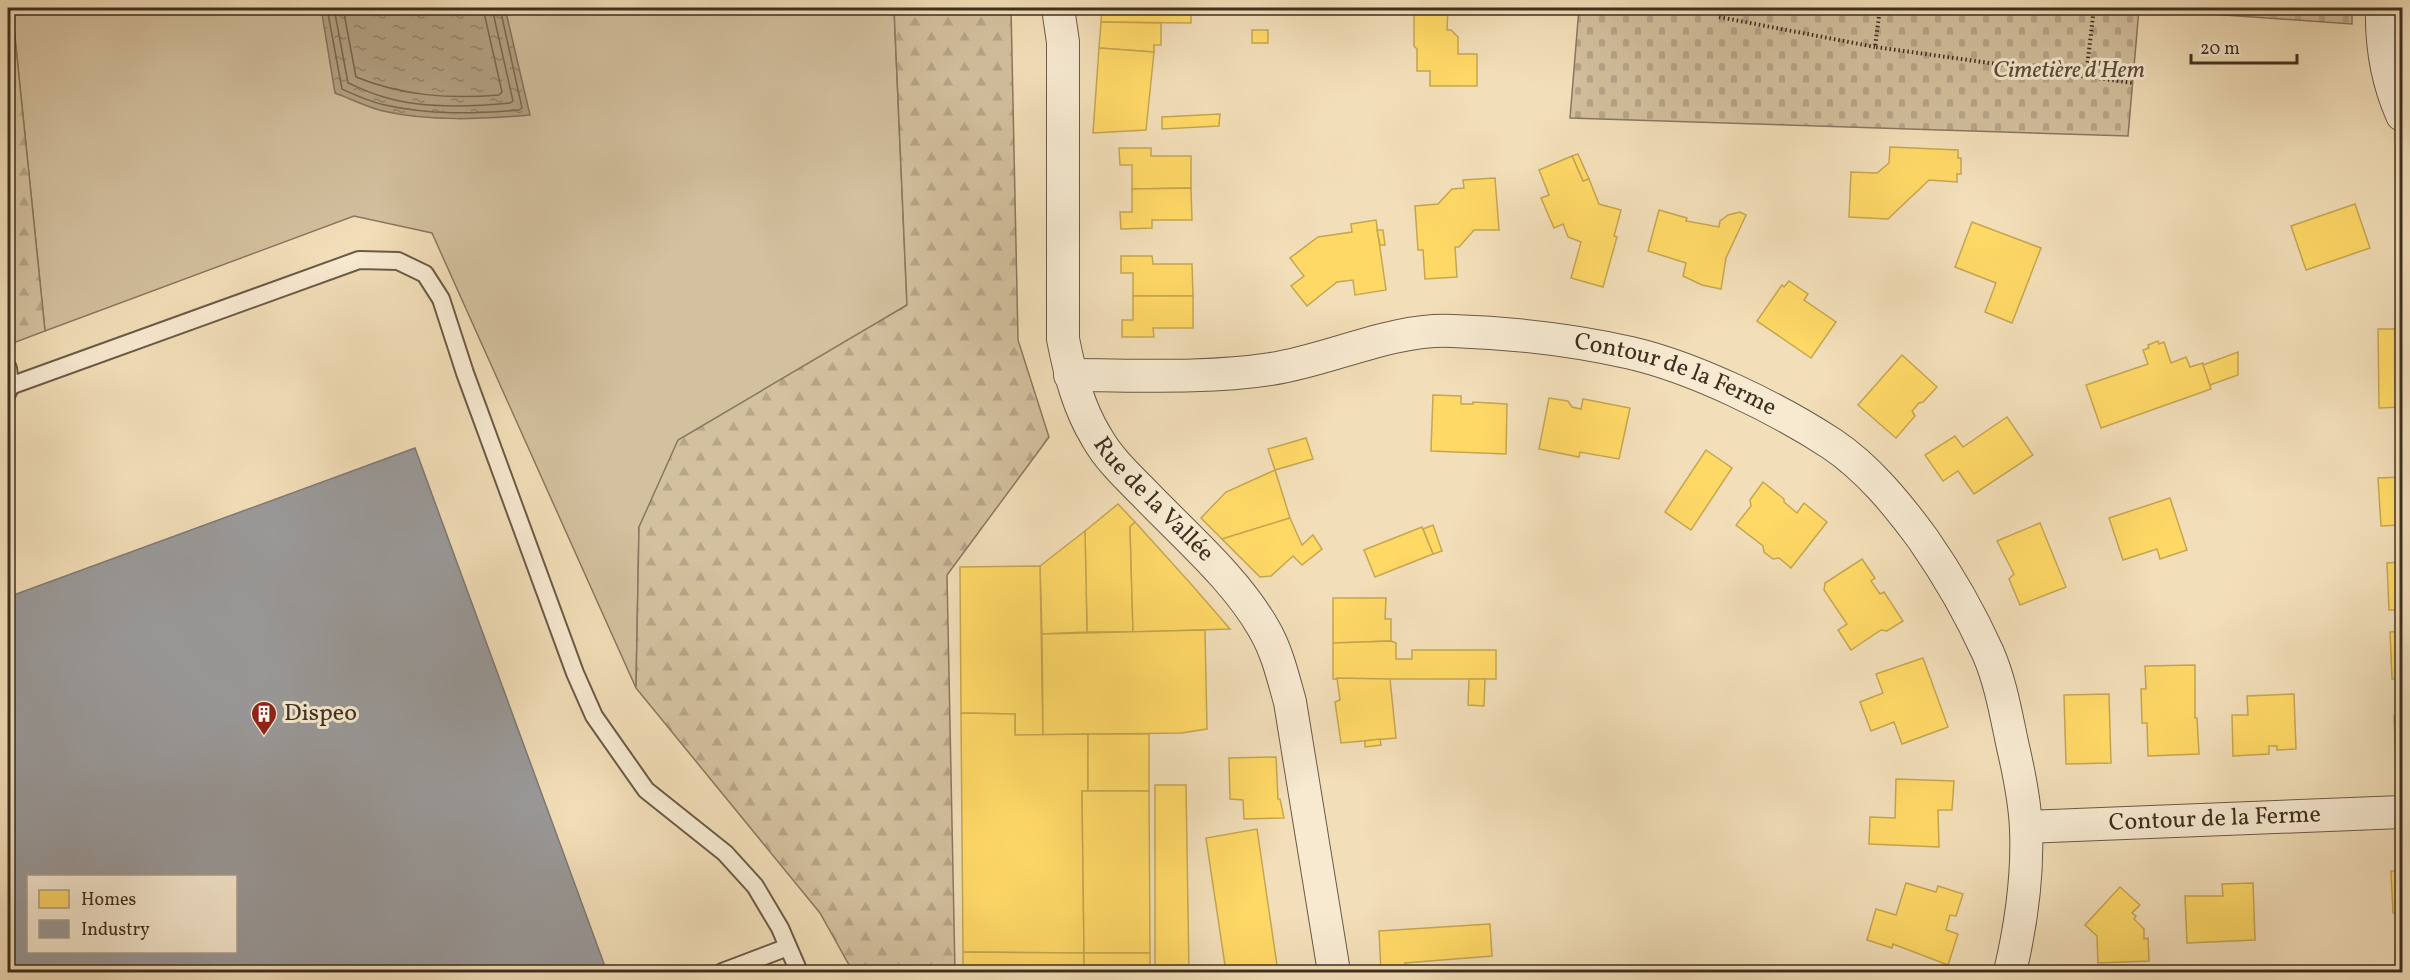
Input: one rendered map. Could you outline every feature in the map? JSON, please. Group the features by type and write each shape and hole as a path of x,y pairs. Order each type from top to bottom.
{"street":[{"name":"Rue de la Vallée","path":"1058,8 1063,42 1063,339 1070,375 1082,410 1097,439 1116,465 1245,600 1265,629 1278,659 1292,712 1334,972"},
{"path":"2382,8 2385,60 2403,115"},
{"name":"Contour de la Ferme","path":"1070,375 1239,373 1275,369 1414,334 1450,330 1582,343 1634,354 1688,371 1743,396 1834,446 1860,466 1910,522 1938,560 1962,600 1989,655 2002,697 2017,765 2026,827 2025,886 2019,934 2010,972"},
{"name":"Contour de la Ferme","path":"2026,827 2403,812"}],"lane":[{"path":"8,368 8,389 359,260 398,261 425,274 441,299 473,395 575,674 594,716 646,790 724,853 755,886 780,928 799,972"},
{"path":"722,972 788,947"}],"path":[{"path":"1719,8 1719,17 1875,47 2133,83"},
{"path":"1875,47 1880,8"},
{"path":"2086,76 2094,8"}],"green space":[{"path":"8,8 12,8 45,331 8,345"},
{"path":"12,8 894,8 907,305 828,353 639,527 636,688 432,233 354,216 45,331"},
{"path":"894,8 1011,8 1018,340 1049,437 947,575 955,972 853,972 820,913 636,688 639,527 678,440 907,305"},
{"name":"Cimetière d'Hem","path":"1579,8 2352,8 2352,24 2139,9 2128,136 1570,118"}],"water":[{"path":"321,8 505,8 530,115 475,118 420,117 377,109 335,93"}],"building: Homes":[{"path":"1102,8 1191,8 1191,23 1101,22"},
{"path":"1414,8 1448,8 1447,30 1451,30 1458,37 1458,54 1477,54 1477,86 1430,86 1430,71 1417,71 1417,49 1414,46"},
{"path":"1101,22 1161,23 1161,45 1154,45 1154,52 1099,48"},
{"path":"1252,30 1268,30 1268,43 1252,43"},
{"path":"1099,48 1154,52 1146,130 1093,133"},
{"path":"1220,114 1219,126 1162,129 1162,117"},
{"path":"1890,147 1958,150 1958,158 1961,158 1961,174 1957,174 1957,182 1929,180 1888,219 1849,217 1851,172 1877,173 1889,163"},
{"path":"1119,148 1151,148 1151,156 1191,156 1191,188 1132,189 1132,165 1120,165"},
{"path":"1578,154 1589,179 1583,181 1572,156"},
{"path":"1572,156 1583,181 1589,179 1599,204 1621,210 1614,236 1617,237 1603,287 1571,278 1581,242 1568,237 1563,224 1554,228 1541,198 1549,195 1539,170"},
{"path":"1495,178 1499,230 1474,230 1459,247 1455,247 1457,277 1425,279 1423,250 1418,250 1415,206 1438,204 1452,189 1464,188 1463,180"},
{"path":"1191,188 1192,220 1152,220 1152,228 1121,229 1120,212 1132,212 1132,189"},
{"path":"2355,204 2370,248 2306,270 2291,226"},
{"path":"1659,210 1687,218 1686,221 1719,227 1720,221 1728,215 1740,212 1746,215 1726,258 1721,289 1702,285 1683,276 1686,263 1648,251"},
{"path":"1376,220 1386,290 1355,295 1353,280 1337,282 1307,306 1291,286 1304,276 1290,258 1318,237 1352,232 1351,224"},
{"path":"1972,222 2041,248 2012,323 1985,312 1996,283 1955,267"},
{"path":"1377,230 1383,230 1385,245 1380,245"},
{"path":"1121,256 1152,256 1153,264 1192,264 1193,296 1133,296 1133,273 1121,273"},
{"path":"1789,281 1808,294 1804,300 1836,322 1811,358 1757,321 1782,285 1784,287"},
{"path":"1133,296 1193,296 1193,328 1153,328 1154,337 1122,337 1122,320 1133,320"},
{"path":"2378,329 2402,329 2402,407 2379,408"},
{"path":"2158,341 2159,344 2164,342 2171,363 2186,357 2190,367 2203,363 2211,389 2101,428 2086,385 2148,364 2143,350"},
{"path":"2238,352 2238,375 2210,385 2203,365"},
{"path":"1902,355 1937,387 1912,411 1915,416 1896,438 1858,405"},
{"path":"1433,395 1461,396 1461,404 1473,404 1473,402 1507,404 1506,454 1431,451"},
{"path":"1549,398 1568,401 1572,407 1581,409 1583,399 1630,408 1619,459 1580,452 1579,457 1539,449"},
{"path":"2007,417 2033,455 1974,494 1958,471 1943,481 1925,455 1955,436 1963,447"},
{"path":"1306,438 1313,459 1275,470 1268,449"},
{"path":"1706,450 1732,468 1691,530 1665,512"},
{"path":"1275,470 1290,518 1222,539 1201,518 1226,492"},
{"path":"2402,477 2402,541 2400,541 2400,525 2381,526 2378,478"},
{"path":"1763,482 1797,513 1804,503 1827,522 1791,568 1779,558 1773,559 1764,552 1763,546 1736,525 1751,506 1750,500"},
{"path":"2170,498 2187,550 2160,559 2157,549 2123,560 2109,518"},
{"path":"1118,504 1135,522 1130,527 1133,632 1087,632 1085,531"},
{"path":"1290,518 1302,545 1313,535 1322,549 1302,565 1293,556 1271,576 1260,577 1222,539"},
{"path":"1135,522 1230,629 1133,632 1130,527"},
{"path":"2040,523 2066,587 2020,605 2009,579 2014,574 1997,541"},
{"path":"1433,525 1442,551 1433,554 1423,529"},
{"path":"1422,527 1433,554 1375,577 1364,550"},
{"path":"1085,531 1087,632 1042,634 1040,566"},
{"path":"1862,559 1875,578 1871,581 1880,594 1884,592 1903,621 1887,631 1881,630 1851,650 1838,630 1847,624 1824,590 1825,583"},
{"path":"2402,562 2402,610 2389,610 2387,563"},
{"path":"1040,566 1043,735 1015,735 1015,714 961,713 960,567"},
{"path":"1333,598 1386,598 1385,619 1391,619 1391,641 1333,643"},
{"path":"1205,630 1207,729 1181,733 1043,735 1042,634"},
{"path":"2402,631 2402,679 2392,679 2390,632"},
{"path":"1391,641 1396,643 1396,659 1412,659 1412,650 1496,650 1496,679 1333,679 1333,643"},
{"path":"1923,658 1948,727 1902,744 1894,722 1871,731 1860,702 1883,693 1876,674"},
{"path":"2195,665 2195,718 2197,718 2199,754 2148,756 2147,723 2142,723 2141,689 2146,689 2145,666"},
{"path":"1337,678 1390,679 1396,738 1341,743 1335,702 1340,700"},
{"path":"1469,679 1485,679 1484,706 1468,705"},
{"path":"2109,694 2111,763 2066,764 2064,695"},
{"path":"2294,694 2296,749 2277,750 2277,746 2269,746 2269,754 2233,756 2232,715 2248,715 2247,696"},
{"path":"961,713 1015,714 1015,735 1088,734 1088,791 1082,791 1084,953 963,952"},
{"path":"2394,716 2402,716 2402,764 2396,764"},
{"path":"1088,734 1149,734 1149,791 1088,791"},
{"path":"1380,739 1381,745 1365,747 1365,741"},
{"path":"1276,757 1278,799 1280,799 1284,818 1244,819 1243,800 1230,799 1229,758"},
{"path":"1896,779 1954,781 1952,810 1938,810 1939,847 1869,844 1870,817 1895,818"},
{"path":"1155,785 1186,785 1189,972 1155,972"},
{"path":"1082,791 1149,791 1150,953 1084,953"},
{"path":"1257,829 1278,972 1226,972 1206,838"},
{"path":"2391,871 2402,871 2402,912 2393,913"},
{"path":"1906,883 1936,892 1938,886 1963,894 1956,916 1950,915 1946,930 1958,934 1948,965 1893,944 1892,948 1867,940 1876,909 1896,915"},
{"path":"2253,883 2255,940 2187,943 2185,896 2223,896 2222,884"},
{"path":"2120,887 2140,905 2132,913 2136,916 2134,919 2144,929 2144,939 2148,938 2149,961 2098,963 2097,936 2085,925"},
{"path":"1490,924 1492,956 1405,963 1405,972 1381,972 1379,931"},
{"path":"2402,949 2402,972 2396,972 2395,950"},
{"path":"963,952 1084,953 1084,972 963,972"},
{"path":"1084,953 1150,953 1150,972 1084,972"}],"building: Industry":[{"name":"Dispeo","path":"415,448 607,972 8,972 8,597"}],"place":[{"name":"Dispeo","path":"264,737"}]}
